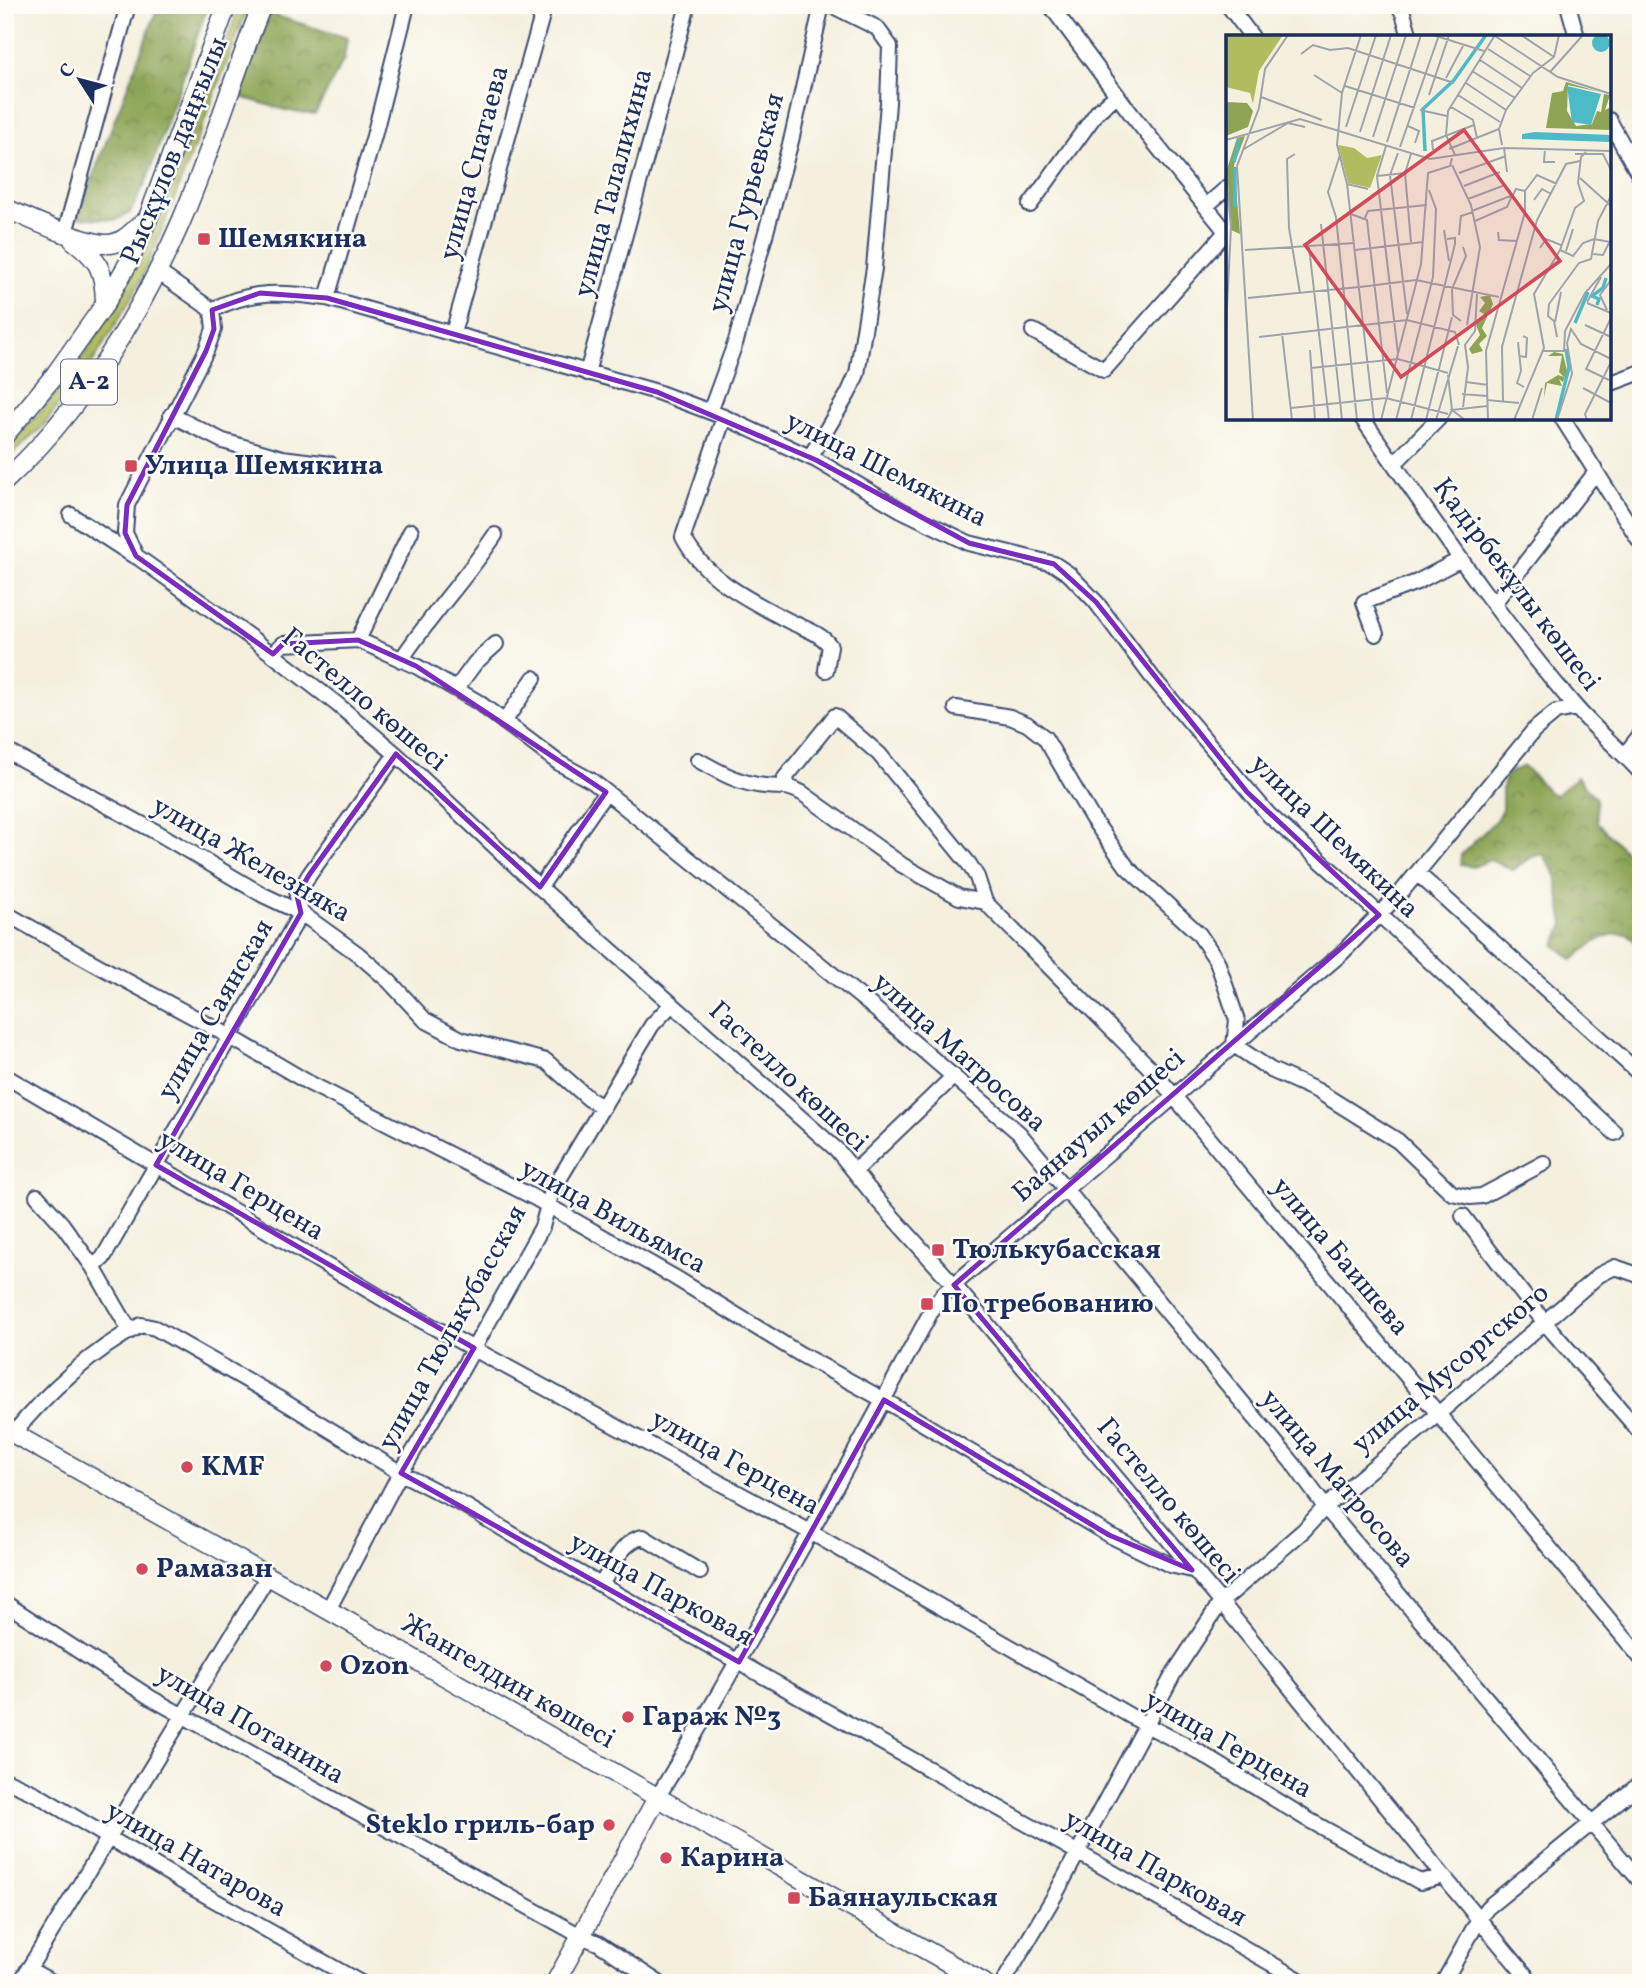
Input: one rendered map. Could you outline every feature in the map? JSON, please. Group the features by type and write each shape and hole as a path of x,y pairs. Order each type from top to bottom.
{"main road":[{"name":"Рысқұлов даңғылы","path":"5,435 54,376 105,304 129,262 227,5"},
{"name":"Рысқұлов даңғылы","path":"5,481 38,450 79,397 120,338 158,272 181,222 262,5"},
{"path":"5,208 65,233 109,244 123,240 148,218"},
{"path":"65,233 92,255 100,267 105,280 105,304"},
{"name":"Жангелдин көшесі","path":"9,1432 984,1983"},
{"name":"Баянауыл көшесі","path":"555,1983 657,1798"}],"street":[{"path":"65,233 128,5"},
{"path":"327,298 374,136 407,5"},
{"name":"улица Спатаева","path":"453,333 545,5"},
{"name":"улица Талалихина","path":"587,373 688,5"},
{"name":"улица Гурьевская","path":"822,5 791,141 683,537 691,552 717,578 753,602 811,632 823,635 830,646 826,670"},
{"path":"810,457 857,374 874,268 888,103 890,46 877,28 831,5"},
{"path":"1050,5 1117,95 1226,232"},
{"path":"1228,5 1250,35"},
{"path":"1398,5 1409,35"},
{"path":"1568,5 1576,35"},
{"path":"1030,205 1098,111 1117,95"},
{"path":"1611,124 1641,178"},
{"path":"1206,206 1226,189"},
{"path":"1033,331 1104,370 1226,234"},
{"path":"136,556 125,533 127,505 206,351 214,328 212,310 158,272"},
{"name":"улица Шемякина","path":"212,310 232,299 260,293 290,293 327,298 657,392 717,414 810,457 911,515 969,543 1054,564 1069,574 1096,602 1152,677 1269,815 1615,1133"},
{"path":"1611,383 1641,372"},
{"path":"172,415 223,441 282,458 330,464"},
{"name":"Қадірбекұлы көшесі","path":"1363,420 1461,559 1576,708 1625,754 1641,774"},
{"path":"1394,464 1437,420"},
{"path":"1563,420 1641,543"},
{"path":"1494,603 1596,472"},
{"name":"Гастелло көшесі","path":"71,515 136,556 273,654 396,754 540,887 828,1141 954,1285 1221,1602 1532,1983"},
{"path":"358,640 411,531"},
{"path":"401,660 495,535"},
{"path":"1376,634 1364,602 1418,583 1461,559"},
{"name":"улица Матросова","path":"273,654 282,644 358,640 416,666 456,689 559,763 606,792 868,1003 1019,1133 1295,1466 1325,1507 1641,1882"},
{"path":"456,689 475,663 496,644"},
{"path":"504,722 534,678"},
{"path":"956,708 1010,717 1027,724 1045,738 1092,818 1127,867 1199,934 1217,961 1237,1020 1234,1045 1271,1070 1318,1091 1398,1140 1452,1193 1470,1197 1482,1196 1544,1163"},
{"name":"Баянауыл көшесі","path":"657,1798 739,1662 943,1294 1342,953 1417,873 1534,730 1556,712 1576,708"},
{"name":"улица Баишева","path":"985,902 959,897 902,865 788,785 785,778 835,716 878,754 969,864 977,877 985,902 1066,981 1175,1096 1641,1658"},
{"path":"1625,754 1641,734"},
{"name":"улица Железняка","path":"5,750 147,827 263,895 301,913 359,954 389,981 425,1020 461,1039 546,1061 589,1099 603,1107"},
{"name":"улица Саянская","path":"93,1267 103,1258 301,913 297,896 309,874 396,754"},
{"path":"698,760 731,778 764,786 788,785"},
{"path":"540,887 606,792"},
{"path":"1417,873 1641,1075"},
{"name":"улица Вильямса","path":"5,913 229,1035 309,1083 548,1205 800,1354 884,1400 1109,1535 1170,1565 1192,1570"},
{"name":"улица Тюлькубасская","path":"328,1610 401,1473 542,1227 552,1191 652,1025 672,1004"},
{"name":"улица Герцена","path":"5,1076 395,1306 812,1533 1148,1726 1197,1751 1307,1819 1420,1882 1443,1876"},
{"path":"855,1171 954,1076"},
{"path":"9,1432 91,1359 130,1331 93,1267 62,1224 37,1196"},
{"path":"1463,1216 1545,1323 1641,1433"},
{"name":"улица Мусоргского","path":"1003,1983 1055,1895 1148,1726 1174,1673 1221,1602 1304,1530 1325,1507 1599,1275 1615,1267 1641,1276"},
{"name":"улица Парковая","path":"130,1331 141,1325 156,1328 401,1473 467,1507 1305,1983"},
{"path":"601,1585 623,1549 635,1538 643,1537 700,1572"},
{"path":"20,1983 268,1576"},
{"name":"улица Потанина","path":"5,1603 183,1716 598,1943 659,1983"},
{"name":"улица Натарова","path":"5,1780 36,1794 361,1983"},
{"path":"1443,1983 1487,1908 1641,1783"},
{"path":"29,1969 54,1983"}],"highlighted area":[{"path":"260,293 327,298 657,392 816,460 969,543 1054,564 1096,602 1247,792 1379,915 954,1285 1192,1570 1109,1535 884,1400 739,1662 401,1473 474,1348 156,1165 301,913 297,896 309,875 396,754 540,887 606,792 416,666 358,640 283,644 273,654 136,556 125,533 127,505 206,351 214,329 212,310"}],"green space":[{"path":"159,5 208,5 148,177 130,213 116,220 77,217"},
{"path":"240,5 249,5 139,285 94,360 42,427 5,460 5,448 49,402 87,351 119,298 173,183"},
{"path":"270,14 347,38 344,59 315,114 288,111 238,96"},
{"path":"1524,766 1550,793 1556,795 1577,777 1596,799 1597,823 1641,867 1641,948 1628,934 1613,934 1592,945 1573,960 1555,945 1564,925 1556,875 1543,854 1532,857 1513,870 1490,860 1473,867 1460,864 1461,855 1496,820 1502,809 1502,789 1507,774"}],"place":[{"name":"Шемякина","path":"204,239"},
{"name":"Улица Шемякина","path":"131,466"},
{"name":"Тюлькубасская","path":"938,1250"},
{"name":"По требованию","path":"927,1304"},
{"name":"KMF","path":"187,1467"},
{"name":"Рамазан","path":"142,1569"},
{"name":"Ozon","path":"326,1666"},
{"name":"Гараж №3","path":"628,1717"},
{"name":"Steklo гриль-бар","path":"609,1825"},
{"name":"Карина","path":"666,1858"},
{"name":"Баянаульская","path":"794,1898"}]}
